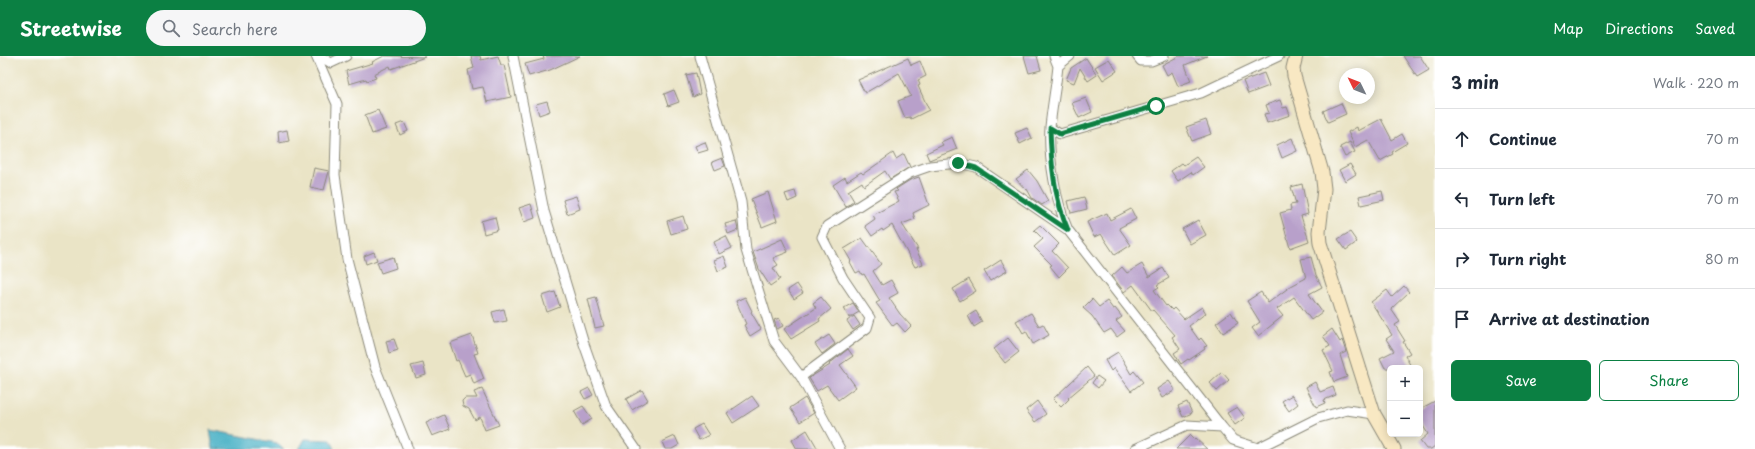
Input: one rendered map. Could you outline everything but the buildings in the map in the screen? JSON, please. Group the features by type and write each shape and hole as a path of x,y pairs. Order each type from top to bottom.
{"main road":[{"path":"1296,56 1293,68 1294,76 1322,172 1324,189 1319,232 1320,243 1374,414 1394,449"}],"street":[{"path":"316,56 337,104 335,175 347,259 374,367 408,449"},
{"path":"320,56 331,63 346,56"},
{"path":"513,56 544,211 584,344 606,406 636,449"},
{"path":"700,56 741,202 746,250 774,341 801,377 840,449"},
{"path":"1054,56 1058,66 1050,128 1052,161 1061,214 1068,230 1233,440 1258,448 1318,418 1347,410 1374,414"},
{"path":"1058,66 1070,56"},
{"path":"1137,56 1141,61 1147,62 1164,56"},
{"path":"1050,128 1060,134 1201,93 1279,56"},
{"path":"801,377 867,328 870,318 843,278 822,237 827,226 910,173 930,166 958,163 976,168 1068,230"},
{"path":"1136,449 1187,425 1222,427"}],"water":[{"path":"210,430 277,443 284,449 213,449"},
{"path":"305,439 331,440 335,449 299,449"}],"route":[{"path":"958,163 976,168 1068,230 1061,214 1052,161 1050,128 1060,134 1156,106"}]}
